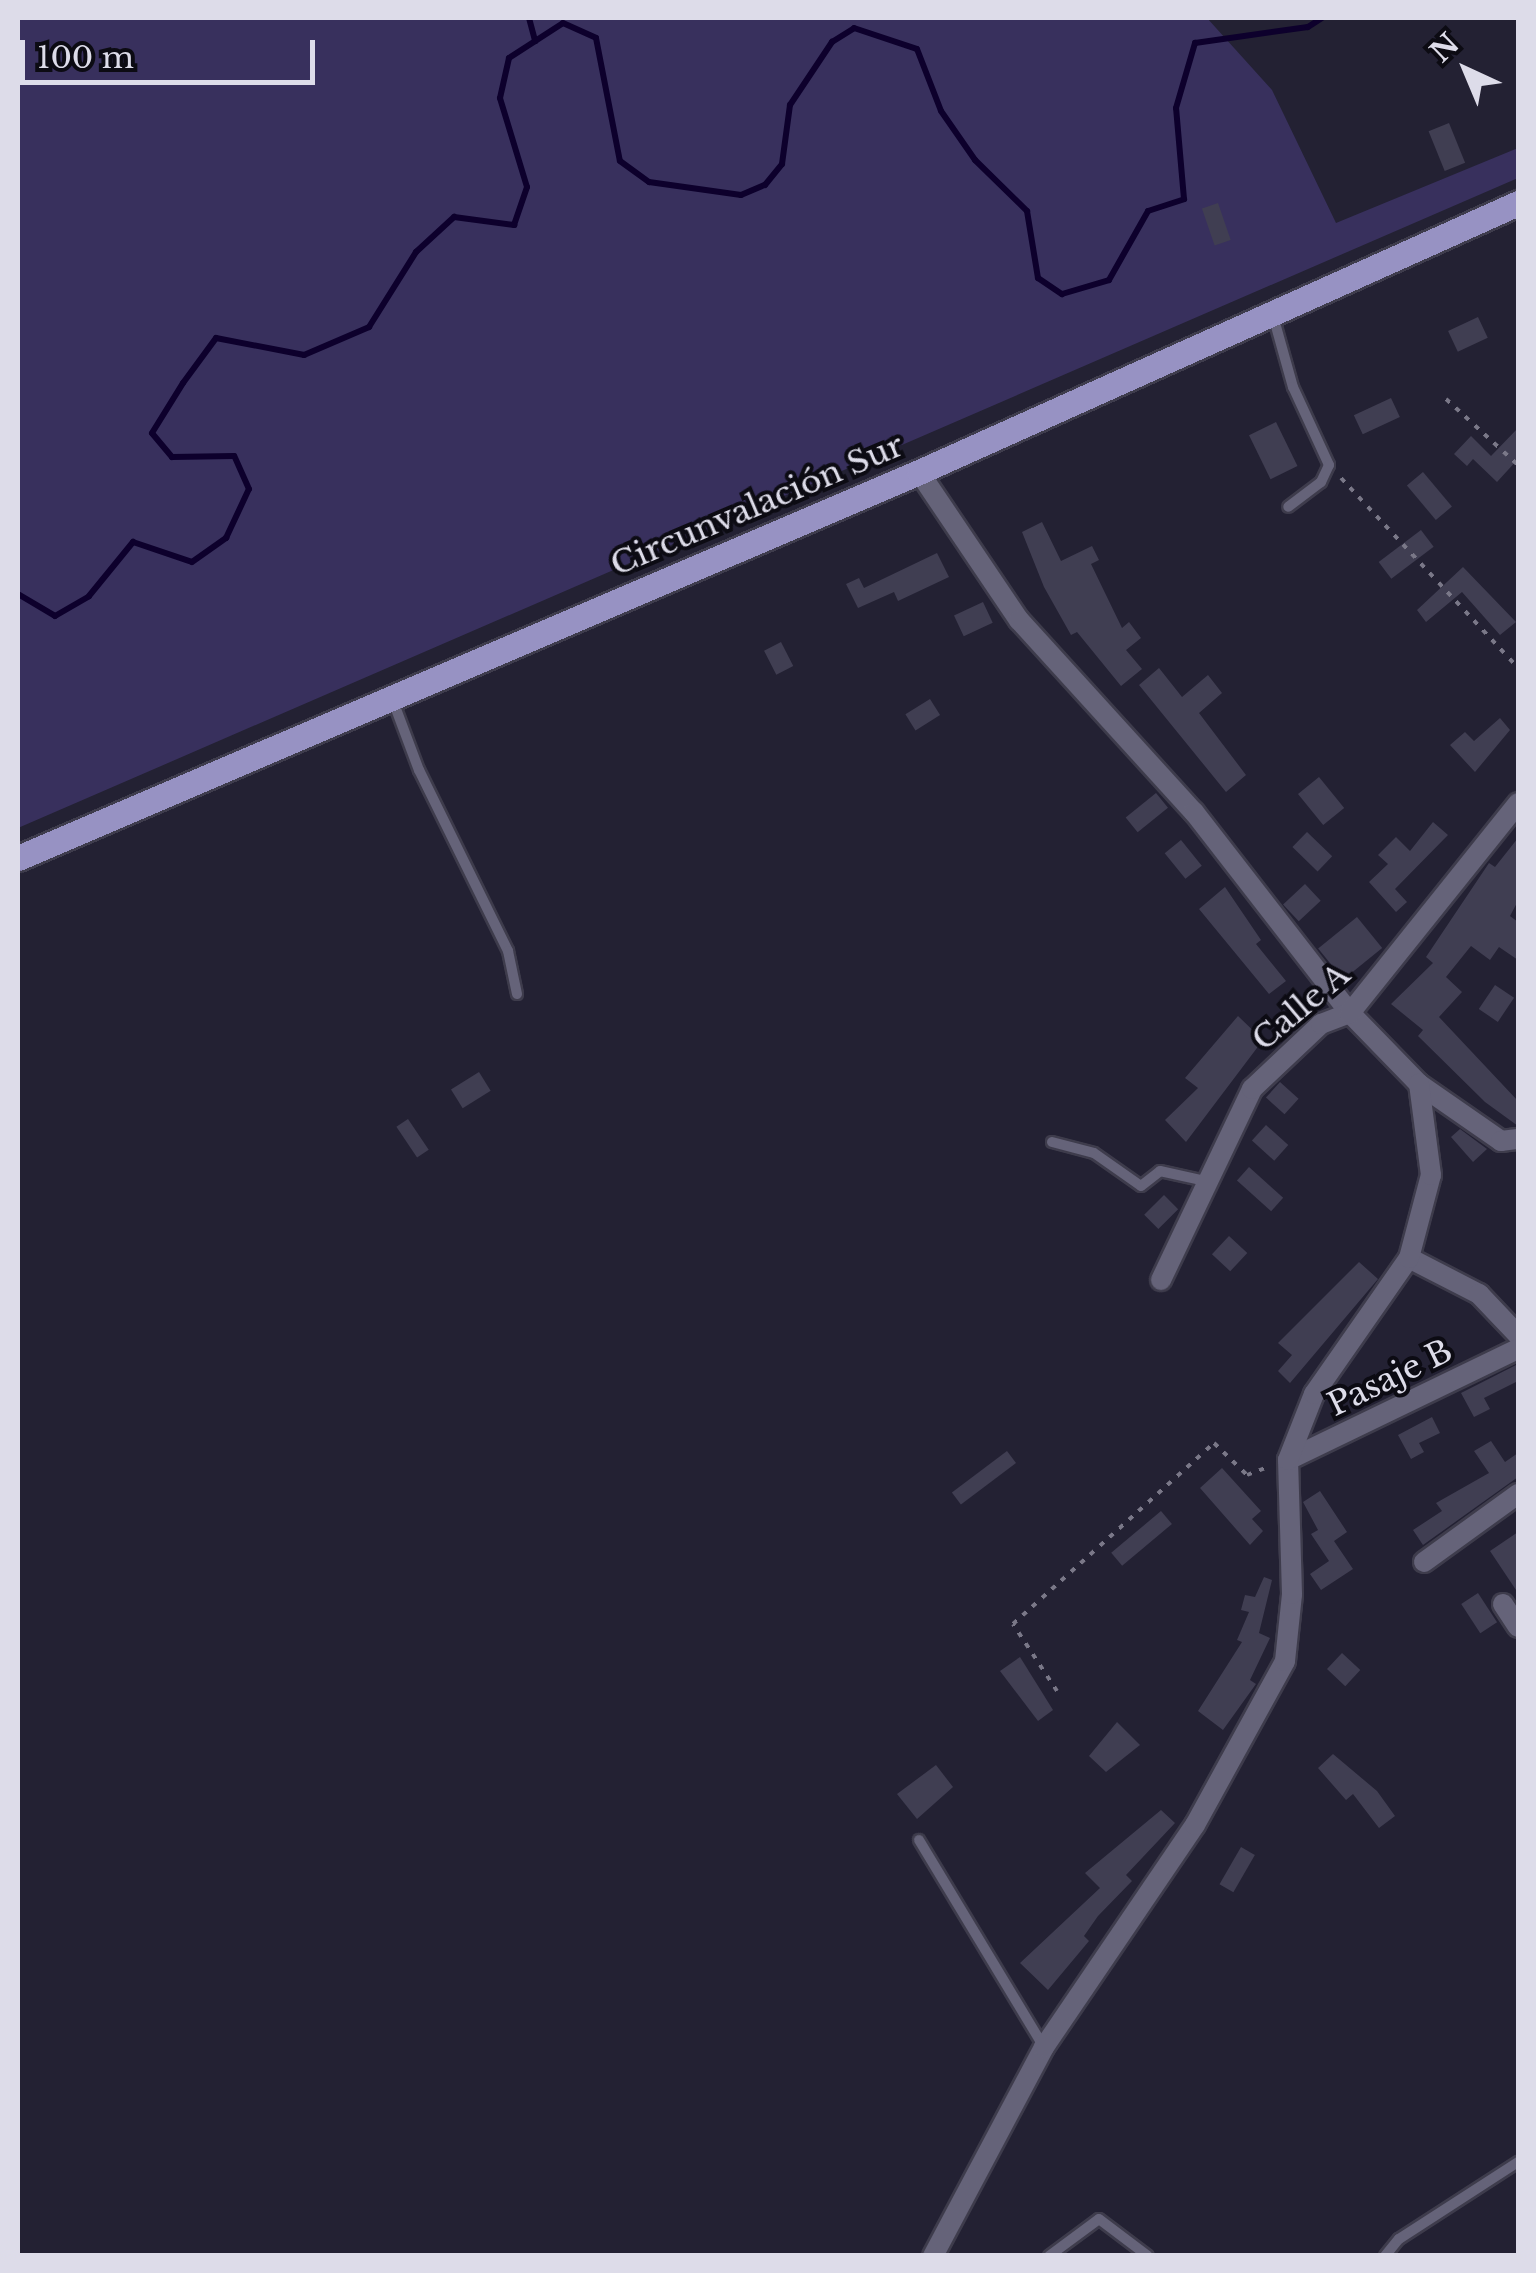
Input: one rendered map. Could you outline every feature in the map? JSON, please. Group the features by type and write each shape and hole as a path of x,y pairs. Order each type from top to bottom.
{"main road":[{"name":"Circunvalación Sur","path":"18,858 919,472 1518,203"}],"street":[{"path":"919,472 1019,620 1194,812 1350,1013 1418,1084 1502,1141 1518,1139"},
{"name":"Calle A","path":"1161,1280 1252,1090 1321,1024 1350,1013 1518,803"},
{"path":"932,2256 1044,2047 1195,1826 1285,1661 1292,1594 1288,1460 1314,1394 1409,1258 1430,1175 1418,1084"},
{"path":"1409,1258 1479,1294 1518,1335"},
{"name":"Pasaje B","path":"1288,1460 1518,1349"},
{"path":"1424,1562 1518,1494"},
{"path":"1503,1604 1518,1627"}],"lane":[{"path":"1272,312 1293,388 1329,465 1321,482 1288,506"},
{"path":"391,695 419,770 508,951 517,994"},
{"path":"1052,1142 1094,1153 1140,1186 1160,1172 1206,1181"},
{"path":"919,1840 1044,2047"},
{"path":"1385,2256 1399,2239 1518,2162"},
{"path":"1048,2256 1099,2219 1148,2256"}],"path":[{"path":"1446,400 1518,464"},
{"path":"1329,465 1518,668"},
{"path":"1058,1691 1013,1624 1214,1443 1247,1475 1288,1460"}],"shaded area":[{"path":"18,18 1207,18 1272,90 1336,223 1518,148 1518,178 18,828"}],"building":[{"path":"1449,123 1465,163 1445,171 1429,131"},
{"path":"1218,203 1231,240 1215,245 1202,209"},
{"path":"1478,317 1488,338 1458,352 1448,331"},
{"path":"1391,398 1400,417 1363,434 1354,415"},
{"path":"1276,422 1297,466 1271,479 1249,435"},
{"path":"1518,428 1518,459 1497,482 1473,459 1467,466 1454,454 1471,436 1491,456"},
{"path":"1423,472 1452,506 1436,520 1407,485"},
{"path":"1042,522 1061,561 1092,546 1099,560 1091,564 1122,628 1129,622 1141,638 1126,650 1142,669 1121,686 1077,632 1071,635 1044,587 1022,532"},
{"path":"1421,530 1434,547 1391,579 1379,562"},
{"path":"937,553 949,577 898,601 894,592 858,608 846,584 859,578 864,588"},
{"path":"1463,567 1516,622 1500,635 1462,592 1426,622 1417,610"},
{"path":"983,602 993,623 964,636 954,616"},
{"path":"781,642 793,666 776,675 764,651"},
{"path":"1159,668 1182,697 1208,675 1222,693 1199,713 1246,775 1226,792 1139,685"},
{"path":"930,699 940,715 915,730 905,714"},
{"path":"1500,718 1510,730 1475,772 1450,745 1465,732 1474,741"},
{"path":"1319,777 1344,808 1323,825 1298,794"},
{"path":"1156,793 1168,808 1138,832 1126,818"},
{"path":"1433,822 1448,835 1395,889 1407,902 1396,912 1369,882 1388,864 1378,855 1396,837 1410,851"},
{"path":"1307,832 1332,856 1318,871 1292,847"},
{"path":"1518,838 1518,901 1510,916 1518,922 1518,960 1499,947 1490,960 1471,946 1446,977 1462,992 1439,1017 1518,1101 1518,1126 1485,1102 1418,1036 1423,1030 1391,1004 1433,963 1426,957 1489,863 1495,867"},
{"path":"1181,840 1202,866 1185,879 1165,853"},
{"path":"1305,884 1321,901 1299,921 1283,904"},
{"path":"1225,887 1261,940 1256,944 1286,981 1269,994 1199,909"},
{"path":"1357,917 1382,948 1343,980 1318,948"},
{"path":"1495,985 1514,998 1498,1022 1479,1009"},
{"path":"1238,1016 1263,1040 1186,1142 1165,1120 1198,1088 1185,1078"},
{"path":"479,1072 491,1091 463,1108 451,1089"},
{"path":"1280,1082 1299,1099 1285,1114 1266,1098"},
{"path":"408,1119 429,1150 417,1158 396,1127"},
{"path":"1266,1125 1288,1145 1274,1161 1252,1141"},
{"path":"1460,1129 1487,1149 1473,1162 1451,1137"},
{"path":"1249,1167 1283,1198 1271,1211 1237,1180"},
{"path":"1164,1195 1178,1209 1158,1229 1144,1215"},
{"path":"1229,1236 1247,1253 1230,1271 1212,1254"},
{"path":"1359,1262 1378,1279 1290,1383 1278,1371 1292,1355 1278,1343"},
{"path":"1518,1364 1518,1381 1484,1398 1490,1409 1474,1417 1461,1393"},
{"path":"1432,1417 1440,1433 1419,1443 1424,1452 1411,1459 1398,1435"},
{"path":"1491,1441 1505,1462 1518,1453 1518,1477 1423,1545 1413,1530 1442,1511 1436,1503 1489,1473 1474,1451"},
{"path":"1007,1451 1016,1463 961,1505 952,1493"},
{"path":"1222,1468 1261,1511 1252,1519 1263,1531 1250,1545 1200,1488"},
{"path":"1320,1491 1347,1532 1334,1541 1353,1569 1321,1590 1310,1574 1329,1561 1311,1534 1318,1530 1303,1502"},
{"path":"1161,1511 1172,1524 1122,1566 1111,1553"},
{"path":"1518,1532 1518,1593 1490,1551"},
{"path":"1264,1577 1272,1580 1259,1633 1270,1638 1250,1680 1256,1684 1223,1730 1198,1711 1242,1642 1237,1640 1249,1612 1241,1610 1245,1595 1255,1597"},
{"path":"1478,1593 1497,1622 1480,1633 1461,1604"},
{"path":"1342,1653 1360,1670 1345,1686 1327,1669"},
{"path":"1020,1657 1053,1710 1038,1721 1000,1671"},
{"path":"1117,1722 1140,1745 1106,1772 1089,1756"},
{"path":"1333,1754 1377,1791 1395,1816 1379,1828 1353,1794 1346,1800 1318,1768"},
{"path":"936,1765 953,1787 917,1819 897,1794"},
{"path":"1161,1810 1175,1823 1126,1875 1132,1881 1098,1916 1084,1936 1089,1941 1048,1990 1020,1963 1100,1888 1085,1873"},
{"path":"1241,1847 1255,1855 1233,1892 1220,1884"}],"waterway":[{"path":"529,18 535,41"},
{"path":"18,594 55,616 89,596 133,542 192,562 226,538 249,489 234,456 172,457 152,433 183,383 216,338 304,355 369,327 416,252 454,217 514,225 527,187 500,98 509,58 563,23 596,38 620,161 649,182 741,195 765,185 782,164 790,105 832,42 854,28 917,49 941,111 975,160 1027,211 1038,278 1062,294 1109,280 1148,211 1184,199 1176,108 1195,43 1308,27 1322,18"}]}
